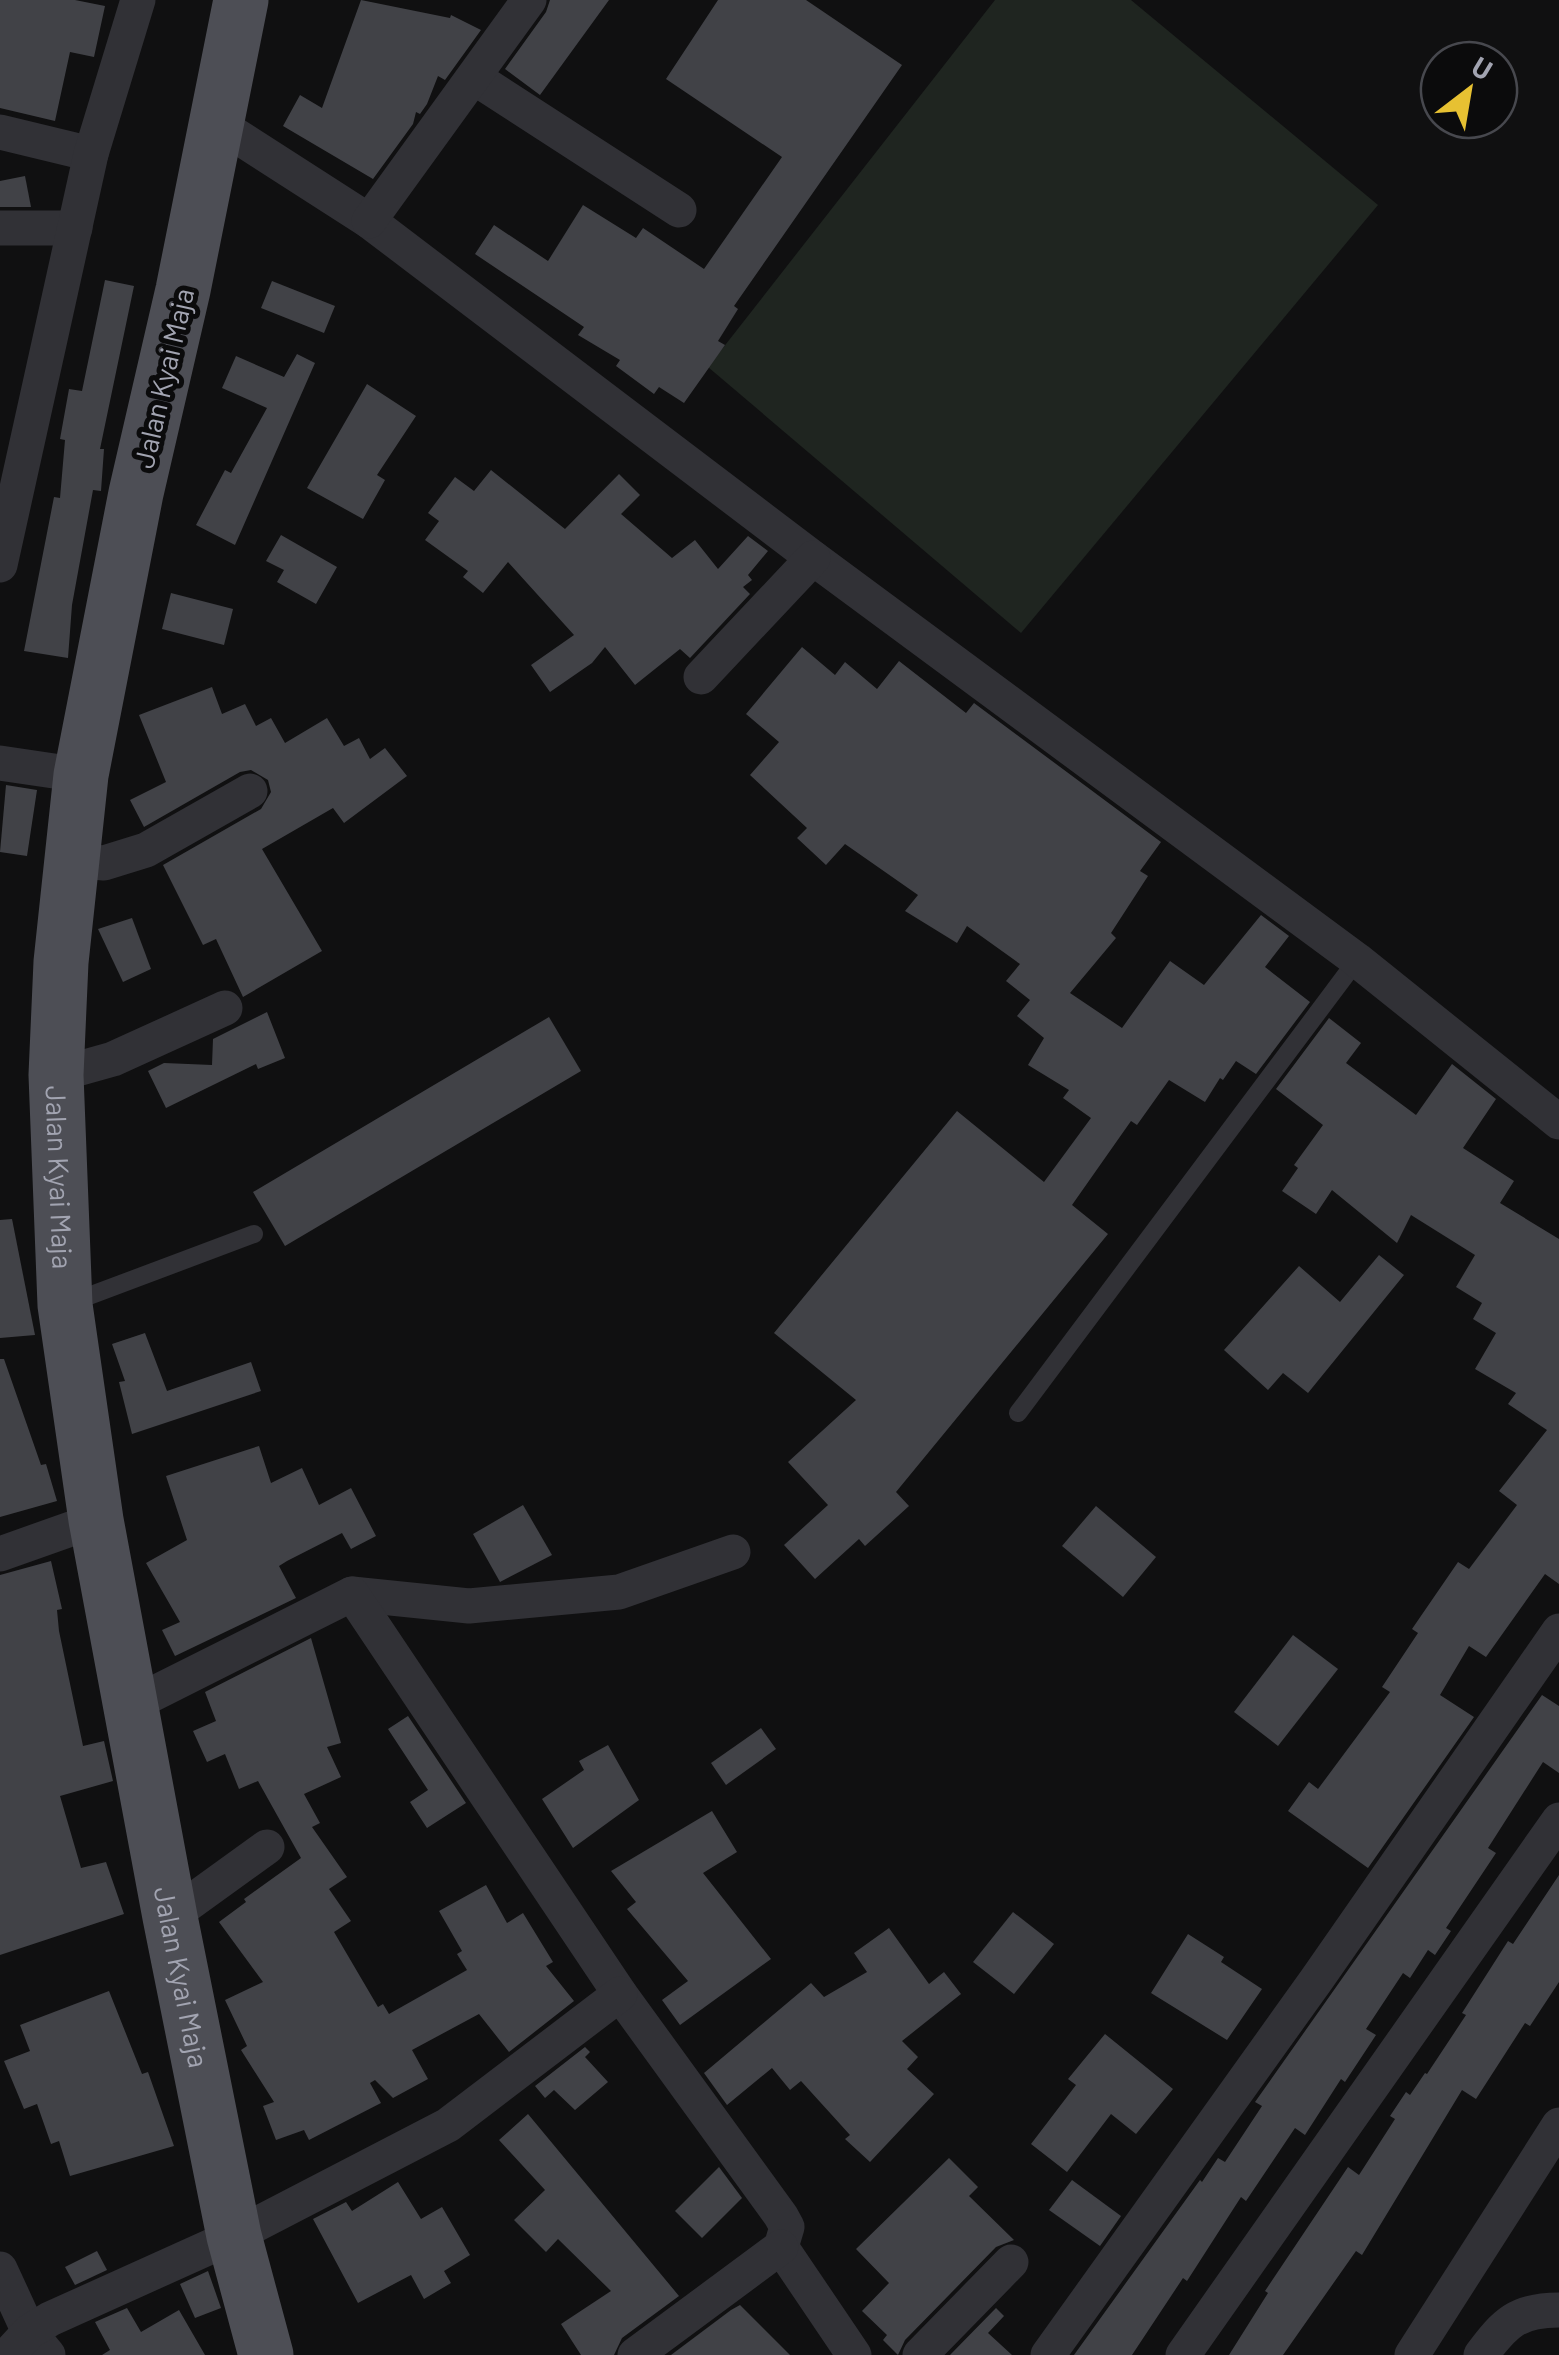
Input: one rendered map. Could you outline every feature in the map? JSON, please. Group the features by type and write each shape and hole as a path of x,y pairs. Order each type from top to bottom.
{"main road":[{"name":"Jalan Kyai Maja","path":"241,0 218,124 136,493 81,775 70,860 56,1075 65,1304 96,1520 234,2236 266,2355"}],"street":[{"path":"0,565 15,432 75,228 91,154 138,0"},
{"path":"369,221 529,0"},
{"path":"475,78 679,210"},
{"path":"218,124 369,221 813,558 1357,960 1559,1122"},
{"path":"0,132 91,154"},
{"path":"0,228 75,228"},
{"path":"702,677 813,558"},
{"path":"6,764 81,775"},
{"path":"70,860 104,863 146,850 250,790"},
{"path":"56,1075 113,1059 224,1008"},
{"path":"0,1554 96,1520"},
{"path":"131,1705 352,1594 470,1606 619,1592 733,1552"},
{"path":"352,1594 620,1994 786,2227 781,2247 635,2355"},
{"path":"1048,2355 1559,1631"},
{"path":"1183,2355 1559,1820"},
{"path":"170,1917 267,1847"},
{"path":"0,2269 43,2334 448,2124 620,1994"},
{"path":"1412,2355 1559,2124"},
{"path":"781,2247 854,2355"},
{"path":"920,2355 1011,2262"},
{"path":"1481,2355 1502,2326 1518,2316 1538,2310 1559,2310"}],"lane":[{"path":"1018,1413 1357,960"},
{"path":"65,1304 254,1234"}],"shaded area":[{"path":"995,0 1131,0 1378,205 1021,633 708,367"}],"building":[{"path":"0,0 75,0 105,6 94,57 70,52 55,121 0,108"},
{"path":"361,0 450,18 451,15 481,30 445,80 438,76 427,104 420,114 416,112 413,124 373,179 283,126 300,95 322,108"},
{"path":"550,0 609,0 540,95 505,69 546,12"},
{"path":"718,0 806,0 902,65 734,306 738,309 718,341 725,345 684,403 659,387 654,394 616,366 620,360 578,335 584,327 475,254 494,225 548,261 583,205 636,238 643,228 704,269 782,157 666,79"},
{"path":"25,176 31,207 0,207 0,181"},
{"path":"105,280 134,286 100,449 104,449 101,491 93,490 72,605 68,658 24,651 54,497 60,498 65,440 60,439 69,389 82,391"},
{"path":"272,281 335,306 324,333 261,308"},
{"path":"297,354 315,363 235,545 196,525 225,470 231,473 267,408 222,388 236,356 284,377"},
{"path":"367,384 416,416 377,475 385,480 363,519 307,488"},
{"path":"491,470 565,529 619,474 640,495 621,514 672,558 695,540 718,569 748,536 768,551 748,575 752,580 743,587 750,594 690,658 680,649 635,685 605,647 592,663 550,692 531,665 574,635 508,562 483,593 463,577 468,571 425,540 439,521 428,513 455,477 474,491"},
{"path":"281,535 337,567 316,604 277,582 284,570 266,561"},
{"path":"171,593 233,609 224,645 162,629"},
{"path":"802,647 835,675 845,662 877,689 899,661 966,713 974,703 1161,842 1140,871 1148,876 1111,933 1116,938 1070,993 1122,1028 1170,961 1204,985 1261,915 1289,936 1265,967 1310,1002 1256,1074 1236,1061 1205,1102 1169,1080 1137,1125 1131,1121 1072,1205 1108,1234 896,1492 909,1506 865,1546 859,1539 815,1579 784,1545 828,1505 788,1462 856,1400 774,1333 957,1111 1044,1182 1091,1118 1063,1098 1069,1090 1028,1065 1044,1038 1017,1016 1030,1000 1006,981 1020,964 967,926 957,943 905,911 918,895 845,844 826,865 797,838 807,828 750,775 779,742 746,714"},
{"path":"212,687 222,714 245,704 256,726 271,718 285,743 327,718 344,746 359,738 370,759 385,748 407,776 344,823 333,808 262,849 322,951 243,997 216,939 203,945 163,865 261,809 271,792 268,780 251,770 240,772 144,827 130,800 166,782 139,715"},
{"path":"6,785 37,790 27,856 0,852"},
{"path":"132,918 151,969 123,982 98,929"},
{"path":"267,1012 285,1058 258,1069 256,1064 166,1108 148,1071 164,1063 212,1065 213,1039"},
{"path":"549,1017 581,1071 285,1246 253,1192"},
{"path":"1329,1018 1361,1043 1346,1063 1416,1115 1452,1064 1496,1099 1463,1148 1514,1181 1500,1203 1559,1239 1559,1584 1545,1574 1486,1657 1469,1646 1440,1695 1474,1717 1368,1868 1288,1811 1309,1782 1318,1789 1390,1692 1382,1687 1418,1633 1412,1629 1458,1562 1469,1569 1517,1505 1499,1491 1547,1430 1508,1404 1516,1393 1475,1369 1496,1333 1473,1319 1482,1303 1456,1287 1475,1255 1411,1215 1397,1243 1332,1190 1316,1214 1282,1191 1298,1168 1294,1165 1323,1125 1276,1089"},
{"path":"12,1219 35,1335 0,1338 0,1220"},
{"path":"1379,1255 1404,1275 1308,1393 1283,1373 1268,1390 1224,1350 1299,1266 1340,1302"},
{"path":"145,1333 167,1391 251,1362 261,1391 132,1434 119,1382 125,1381 112,1344"},
{"path":"0,1359 4,1359 57,1501 0,1517"},
{"path":"259,1446 271,1483 302,1468 319,1505 351,1488 376,1536 351,1549 342,1533 287,1561 279,1566 296,1598 175,1656 162,1630 180,1622 146,1563 187,1540 166,1476"},
{"path":"523,1505 552,1555 500,1582 473,1534"},
{"path":"1096,1506 1156,1557 1123,1597 1062,1546"},
{"path":"51,1561 62,1609 57,1610 59,1631 83,1746 104,1741 113,1781 60,1796 81,1868 106,1862 124,1914 0,1955 0,1575"},
{"path":"1293,1635 1338,1669 1278,1746 1234,1712"},
{"path":"311,1638 341,1743 327,1747 341,1777 304,1794 320,1823 312,1827 347,1877 329,1889 351,1921 334,1932 378,2007 383,2004 389,2014 467,1970 457,1954 462,1951 439,1911 486,1885 507,1923 523,1913 553,1962 546,1966 574,2001 509,2052 479,2014 412,2050 428,2079 393,2098 375,2080 370,2083 381,2103 309,2140 304,2130 276,2140 263,2106 274,2102 241,2050 247,2046 225,2000 263,1982 219,1922 301,1858 258,1781 239,1789 225,1754 207,1762 193,1731 216,1721 205,1692"},
{"path":"1542,1695 1559,1706 1559,1773 1543,1762 1488,1848 1496,1853 1446,1928 1451,1931 1435,1955 1428,1950 1410,1978 1403,1973 1366,2029 1376,2035 1345,2082 1341,2079 1305,2135 1295,2128 1246,2201 1241,2197 1187,2281 1183,2278 1132,2355 1074,2355 1200,2180 1218,2158 1225,2162 1262,2106 1255,2102"},
{"path":"408,1716 466,1803 427,1828 410,1802 428,1790 388,1729"},
{"path":"761,1728 776,1749 726,1785 711,1763"},
{"path":"608,1745 639,1800 573,1848 542,1799 584,1770 579,1761"},
{"path":"712,1811 737,1852 703,1873 771,1959 680,2025 662,2000 688,1981 627,1909 636,1902 611,1871"},
{"path":"1559,1875 1559,1982 1530,2026 1525,2023 1476,2099 1462,2090 1362,2255 1356,2251 1283,2355 1229,2355 1268,2293 1265,2291 1348,2167 1359,2175 1395,2119 1390,2116 1406,2092 1410,2095 1427,2074 1508,1941 1513,1944"},
{"path":"1013,1912 1054,1944 1014,1994 973,1962"},
{"path":"889,1928 929,1984 944,1972 961,1994 902,2041 918,2057 907,2069 934,2094 870,2162 845,2139 850,2135 801,2081 790,2090 772,2068 727,2105 704,2073 811,1983 824,1997 867,1972 854,1953"},
{"path":"1188,1934 1224,1957 1221,1962 1262,1989 1227,2040 1151,1993"},
{"path":"109,1991 142,2074 148,2072 174,2146 70,2176 59,2141 51,2144 37,2104 24,2109 4,2061 30,2051 20,2025"},
{"path":"1105,2034 1173,2089 1136,2134 1111,2114 1067,2172 1031,2144 1076,2085 1068,2079"},
{"path":"585,2047 590,2052 585,2057 608,2082 575,2110 554,2090 545,2098 535,2086"},
{"path":"528,2114 679,2296 622,2338 614,2355 581,2355 561,2324 611,2291 558,2239 546,2252 514,2220 545,2190 499,2140"},
{"path":"949,2158 978,2187 969,2196 1014,2240 996,2247 905,2340 898,2355 883,2340 887,2335 862,2311 889,2283 856,2249"},
{"path":"719,2167 742,2198 702,2238 675,2211"},
{"path":"1072,2180 1121,2216 1100,2246 1049,2210"},
{"path":"398,2182 421,2219 442,2207 470,2255 444,2271 451,2283 424,2299 411,2275 358,2303 313,2219 346,2202 352,2211"},
{"path":"97,2251 107,2270 75,2285 65,2267"},
{"path":"208,2271 221,2308 195,2318 180,2284"},
{"path":"740,2305 790,2355 671,2355 731,2310"},
{"path":"127,2308 141,2332 179,2310 205,2355 102,2355 110,2350 95,2322"},
{"path":"996,2308 1004,2316 988,2333 1012,2355 950,2355"}]}
